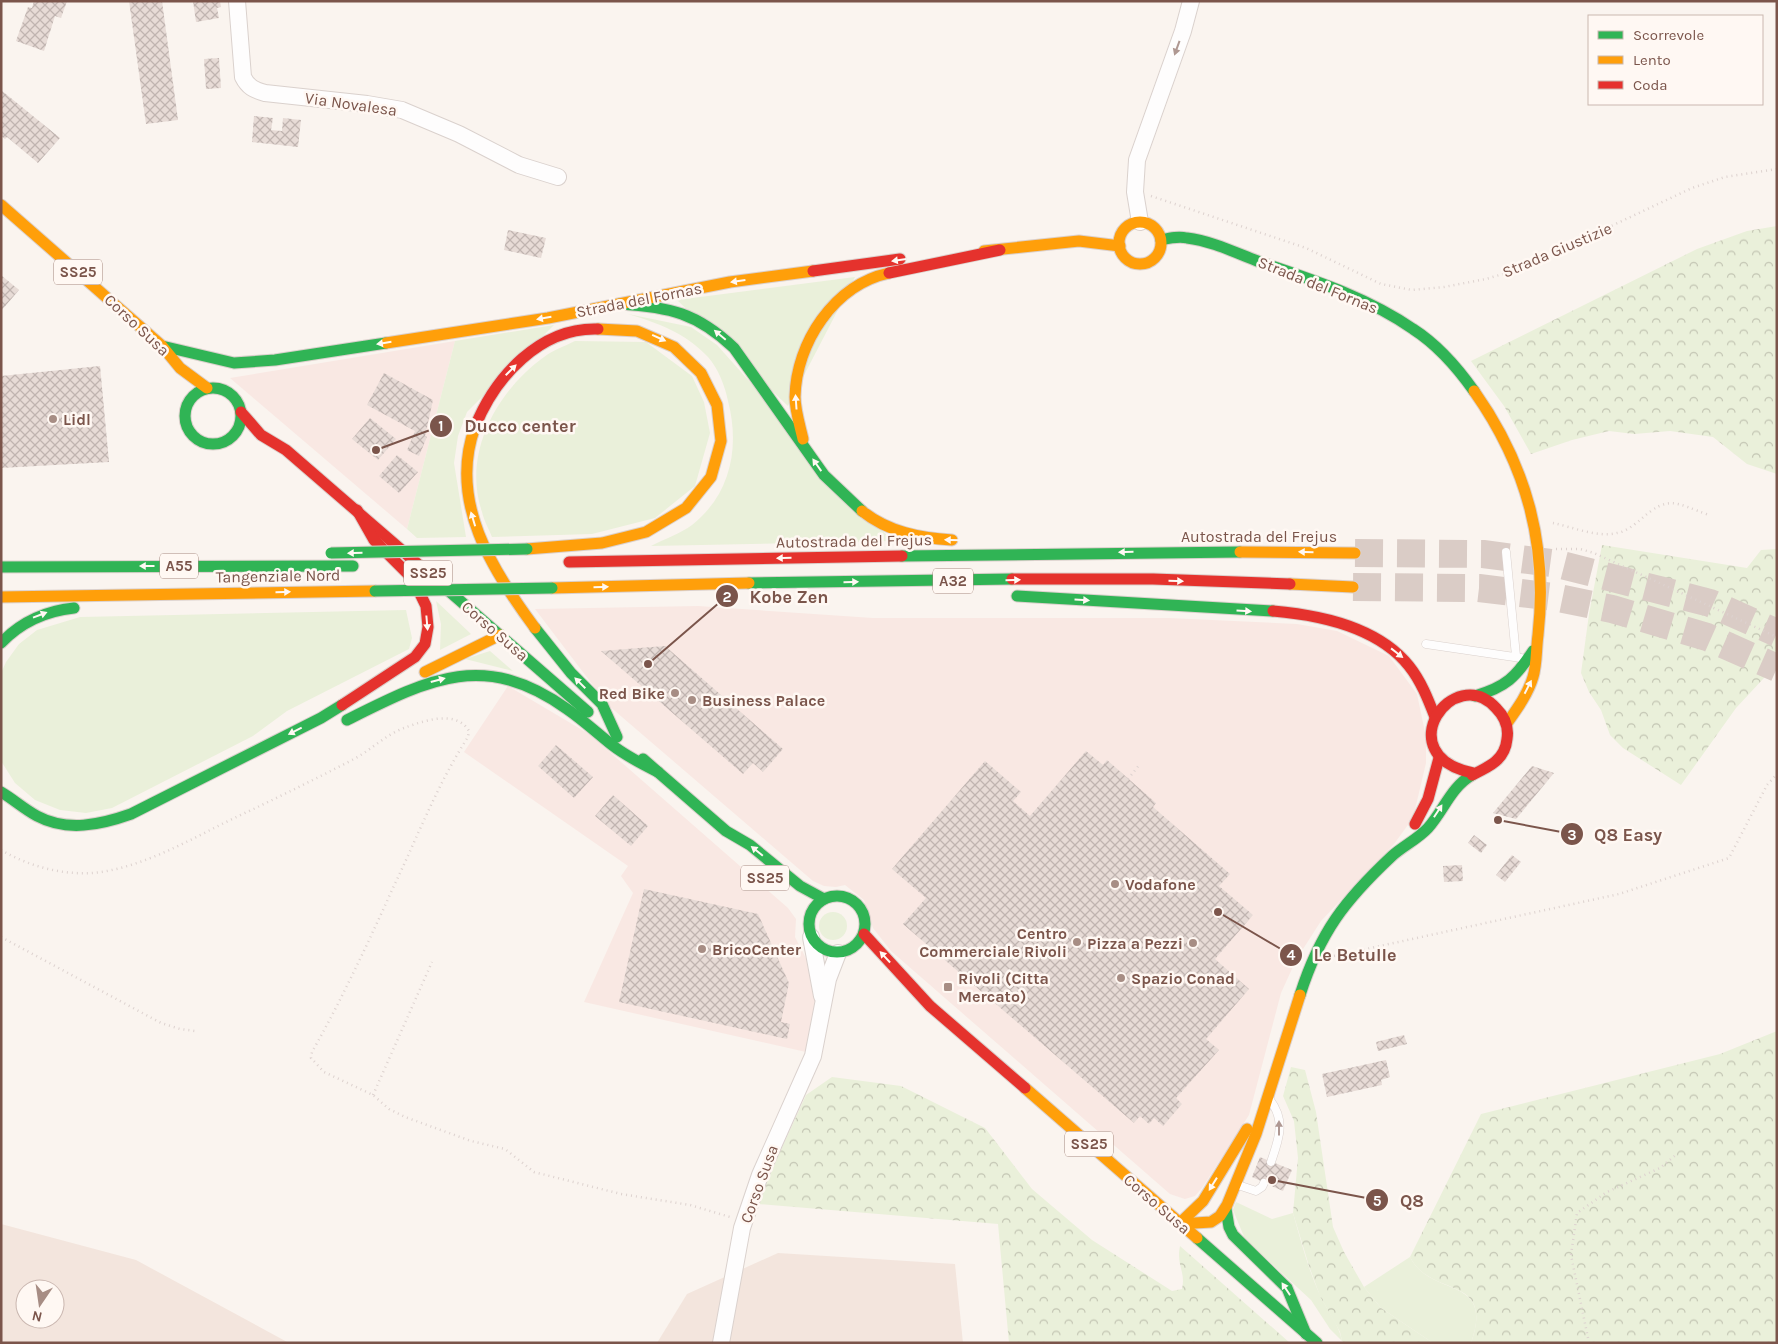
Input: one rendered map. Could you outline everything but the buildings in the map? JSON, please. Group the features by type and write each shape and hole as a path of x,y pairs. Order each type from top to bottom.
{"main road":[{"name":"Corso Susa","path":"1,205 162,346 180,368 207,388"},
{"path":"1140,222 1152,225 1161,240 1158,254 1147,263 1133,262 1122,253 1120,246 1122,232 1127,227 1140,222"},
{"name":"Strada del Fornas","path":"1161,240 1185,237 1276,267 1363,300 1418,332 1447,358 1485,406 1513,454 1522,476 1535,519 1540,551 1542,590 1535,648 1535,668 1517,709 1507,723"},
{"name":"Strada del Fornas","path":"162,346 212,359 251,363 548,318 730,282 910,258 1079,241 1120,246"},
{"path":"806,450 795,398 796,379 809,337 836,303 856,287 876,276 1000,250"},
{"path":"620,304 665,306 684,313 720,334 734,348 806,450 840,494 857,509 878,522 916,537 966,540"},
{"path":"326,553 527,549 581,546 617,540 645,532 670,520 691,505 701,493 716,466 720,443 720,418 714,393 702,372 684,353 661,337 633,329 597,328 579,330 553,338 514,366 497,384 483,405 474,426 468,451 466,473 468,499 482,544 513,596 547,645 569,672 606,709 618,737"},
{"name":"Corso Susa","path":"180,368 188,402"},
{"path":"188,402 199,392 207,388"},
{"name":"SS25","path":"207,388 216,388 233,396 241,412"},
{"name":"SS25","path":"188,402 185,412 186,423 194,437 204,442 215,444 231,437 261,435"},
{"path":"231,437 237,430 241,412"},
{"name":"Corso Susa","path":"241,412 261,435 286,450 357,510 726,831 750,845 800,886 824,899"},
{"path":"3,791 39,817 74,826 92,825 131,814 321,718 407,664 420,653 426,643 428,630 425,607 418,586 410,573 374,541 357,510"},
{"path":"1147,541 1192,551"},
{"name":"Autostrada del Frejus","path":"555,562 1192,551 1355,553"},
{"path":"265,565 303,553"},
{"path":"478,564 506,563"},
{"path":"382,566 439,564"},
{"name":"Tangenziale Nord","path":"3,567 358,566"},
{"name":"A32","path":"375,591 877,582 1136,580 1291,583 1353,588"},
{"path":"877,582 925,593"},
{"name":"Tangenziale Nord","path":"1,597 375,591"},
{"path":"190,606 234,593"},
{"path":"1002,596 1307,614 1355,628 1382,642 1408,662 1423,687 1435,717"},
{"path":"1,643 26,621 46,613 81,608"},
{"path":"321,718 351,708 500,635"},
{"name":"Strada del Fornas","path":"1475,696 1495,691 1508,684 1522,658 1535,648"},
{"path":"332,727 409,689 440,679 466,674 488,673 518,680 546,694 618,750 658,772"},
{"path":"1180,1224 1208,1224 1226,1209 1255,1140 1261,1116 1313,960 1330,923 1346,902 1405,845 1423,833 1451,793 1473,773 1489,768 1502,756 1507,745 1507,723 1495,705 1475,696 1463,696 1452,700 1435,717 1431,738 1439,758 1454,770 1473,773"},
{"path":"216,772 315,735"},
{"path":"1405,845 1428,799 1439,758"},
{"name":"Corso Susa","path":"726,831 741,856"},
{"name":"SS25","path":"824,899 841,896 856,903 864,918 864,934"},
{"path":"810,928 816,905 824,899"},
{"name":"Corso Susa","path":"800,909 810,928"},
{"name":"SS25","path":"810,928 822,949 848,953"},
{"path":"848,953 864,934"},
{"name":"Corso Susa","path":"864,934 930,1006"},
{"name":"Corso Susa","path":"881,972 930,1006 1317,1343"},
{"path":"1180,1224 1203,1200 1245,1133 1261,1116"},
{"path":"1226,1209 1229,1227 1234,1235 1287,1288 1306,1334"}],"street":[{"name":"Via Novalesa","path":"237,1 243,77 247,85 254,90 264,93 367,104 402,110 459,134 519,165 558,177"},
{"path":"1140,222 1135,192 1137,160 1183,30 1191,1"},
{"name":"Corso Susa","path":"810,928 823,1002"},
{"name":"Corso Susa","path":"721,1343 746,1218 760,1175 813,1056 823,1002 848,953"}],"lane":[{"path":"1426,644 1522,658 1506,552"},
{"path":"1268,1097 1277,1110 1281,1129 1271,1162"},
{"path":"1245,1133 1243,1146 1232,1175 1236,1184 1256,1191 1262,1187 1264,1182"}],"path":[{"name":"Strada Giustizie","path":"1135,192 1162,198 1306,248 1382,284 1412,290 1478,281 1520,269 1692,188 1725,176 1777,169"},
{"path":"1535,519 1608,535 1620,533 1636,523 1656,505 1666,502 1679,504 1709,515"},
{"path":"1540,551 1580,548 1594,553 1777,637"},
{"path":"1,850 34,865 60,872 84,873 106,871 132,864 202,834 354,759 402,729 447,718 457,720 466,725 470,731 468,738 420,827 369,943 352,972 312,1052 311,1058 314,1064 324,1072 373,1096 389,1109 405,1117 456,1137 505,1149 518,1157 528,1168 541,1175 627,1195 690,1205 729,1217 746,1218"},
{"path":"1128,779 1140,764"},
{"path":"1313,960 1365,951 1619,894 1729,858 1767,785 1777,774"},
{"path":"1,937 161,1023 180,1030 195,1031"},
{"path":"373,1096 432,962"},
{"path":"1589,1343 1571,1255 1576,1213 1607,1192 1660,1168 1676,1154"}],"shaded area":[{"path":"455,341 407,529 230,378"},
{"path":"698,606 873,618 1169,618 1297,624 1337,631 1389,656 1417,694 1426,737 1426,763 1413,818 1394,844 1321,921 1296,960 1281,993 1249,1115 1195,1196 1185,1199 1170,1194 891,951 873,928 864,900 845,885 836,887 824,886 813,881 608,705 535,609"},
{"path":"508,686 589,734 788,908 796,919 795,937 812,970 816,990 816,1009 806,1052 584,1002 633,893 621,876 628,866 464,752"},
{"path":"1,1224 136,1260 289,1343 1,1343"},
{"path":"778,1253 955,1264 963,1343 657,1343 687,1294"}],"green space":[{"path":"1777,226 1777,474 1747,464 1713,437 1670,431 1634,434 1609,431 1572,440 1531,454 1504,406 1471,361 1697,249 1747,231"},
{"path":"855,277 788,406 677,300"},
{"path":"628,314 691,327 717,345 892,541 651,546 692,525 716,499 729,469 733,435 727,395 715,366 708,357 681,335 650,321"},
{"path":"554,325 467,412 458,436 454,463 466,537 417,538 407,529 455,341"},
{"path":"575,341 646,342 692,376 704,402 710,433 695,486 655,518 592,534 492,537 483,515 477,490 480,446 488,425 498,405 527,371 555,350"},
{"path":"1602,545 1747,568 1761,550 1777,549 1777,664 1736,708 1681,785 1623,748 1610,735 1601,710 1589,692 1581,673 1589,614"},
{"path":"436,601 471,634 440,650 441,624"},
{"path":"406,610 412,638 409,649 287,711 253,736 112,808 86,813 60,810 35,800 15,783 1,761 1,673 6,662 19,644 37,630 80,617"},
{"path":"490,651 513,671 465,659"},
{"path":"833,912 843,916 847,926 843,936 833,940 823,936 819,926 823,916"},
{"path":"1777,1031 1777,1343 1471,1343 1476,1321 1475,1306 1468,1296 1420,1270 1410,1257 1481,1114 1720,1054"},
{"path":"1291,1067 1305,1070 1316,1112 1333,1227 1344,1252 1364,1287 1381,1308 1433,1343 1345,1343 1342,1341 1340,1332 1320,1296 1293,1213 1298,1158 1294,1121 1283,1096"},
{"path":"832,1077 901,1086 985,1128 1032,1189 1092,1240 1172,1291 1182,1289 1183,1278 1179,1258 1180,1246 1290,1343 1009,1343 998,1224 758,1204 806,1095"},
{"path":"1236,1202 1272,1219 1293,1213 1312,1275 1342,1341 1330,1329 1311,1300 1245,1239 1233,1210"},
{"path":"1410,1257 1420,1270 1468,1297 1475,1306 1476,1321 1471,1343 1433,1343 1381,1308 1364,1287"}],"tunnel":[{"path":"1355,553 1483,554 1558,564 1710,603 1777,633"},
{"path":"1353,587 1479,588 1554,597 1612,609 1707,637 1777,668"}],"traffic: fast":[{"path":"1161,240 1180,237 1206,242 1358,298 1395,318 1431,342 1454,365 1474,391"},
{"path":"620,304 654,307 682,314 695,319 721,336 734,348 824,475 862,511"},
{"path":"162,346 234,363 275,360 386,343"},
{"path":"213,388 224,390 233,396 239,405 241,416 239,427 233,436 224,442 213,444 202,442 193,436 187,427 185,416 187,405 193,396 202,390 213,388"},
{"path":"331,553 527,549"},
{"path":"902,556 1240,552"},
{"path":"1,567 353,566"},
{"path":"749,583 1012,579"},
{"path":"442,585 588,712"},
{"path":"375,591 552,588"},
{"path":"1017,596 1273,611"},
{"path":"1,643 25,623 43,615 74,608"},
{"path":"535,628 571,673 602,704 617,737"},
{"path":"1475,696 1495,689 1509,680 1521,668 1533,651"},
{"path":"347,720 404,693 431,683 457,677 483,676 509,680 537,691 567,709 617,749 658,772"},
{"path":"1,792 32,813 48,821 72,825 96,824 131,814 321,718 342,705"},
{"path":"643,759 726,831 750,845 800,886 824,899"},
{"path":"1300,995 1316,953 1336,918 1375,872 1428,828 1453,792 1472,775"},
{"path":"831,896 843,896 853,900 861,908 865,924 861,940 853,948 843,952 831,952 821,948 813,940 809,930 809,918 813,908 821,900 831,896"},
{"path":"1226,1209 1229,1227 1233,1235 1287,1288 1306,1334"},
{"path":"1197,1238 1317,1343"}],"traffic: slow":[{"path":"1,205 162,346 180,368 207,388"},
{"path":"1140,222 1155,228 1161,243 1155,258 1140,264 1125,258 1119,243 1125,228 1140,222"},
{"path":"984,251 1079,241 1120,246"},
{"path":"386,343 548,318 730,282 813,271"},
{"path":"803,439 795,397 802,357 811,337 835,303 851,290 869,280 889,273"},
{"path":"527,549 602,543 646,532 686,508 711,477 721,441 717,405 701,373 674,347 637,331 598,329"},
{"path":"1474,391 1508,448 1520,477 1530,507 1540,569 1540,602 1534,672 1525,695 1507,723"},
{"path":"475,427 468,455 467,481 471,508 479,534 490,558 504,583 535,628"},
{"path":"862,511 883,524 905,533 928,538 952,540"},
{"path":"1240,552 1355,553"},
{"path":"552,588 749,583"},
{"path":"1290,584 1353,587"},
{"path":"1,597 375,591"},
{"path":"425,672 500,635"},
{"path":"1179,1224 1211,1222 1220,1216 1227,1205 1256,1134 1300,995"},
{"path":"1025,1088 1197,1238"},
{"path":"1179,1224 1203,1201 1247,1129"}],"traffic: jam":[{"path":"889,273 1000,250"},
{"path":"813,271 900,259"},
{"path":"475,427 494,390 522,358 557,336 577,331 598,329"},
{"path":"241,412 261,435 286,450 442,585"},
{"path":"342,705 415,657 425,644 428,627 426,606 413,579 374,540 357,510"},
{"path":"569,562 902,556"},
{"path":"1012,579 1153,579 1290,584"},
{"path":"1273,611 1310,616 1347,625 1381,642 1409,666 1424,690 1435,717"},
{"path":"1472,775 1490,766 1500,758 1506,746 1507,726 1504,718 1496,708 1479,697 1463,696 1448,703 1436,716 1431,732 1434,749 1448,763 1473,773"},
{"path":"1415,824 1428,799 1439,758"},
{"path":"864,934 930,1006 1025,1088"}],"place":[{"name":"Lidl","path":"53,419"},
{"name":"Ducco center","path":"376,450"},
{"name":"Kobe Zen","path":"648,664"},
{"name":"Red Bike","path":"675,693"},
{"name":"Business Palace","path":"692,700"},
{"name":"Q8 Easy","path":"1498,820"},
{"name":"Vodafone","path":"1115,884"},
{"name":"Le Betulle","path":"1218,912"},
{"name":"Centro Commerciale Rivoli","path":"1077,942"},
{"name":"Pizza a Pezzi","path":"1193,943"},
{"name":"BricoCenter","path":"702,949"},
{"name":"Spazio Conad","path":"1121,978"},
{"name":"Rivoli (Citta Mercato)","path":"948,987"},
{"name":"Q8","path":"1272,1180"}]}
